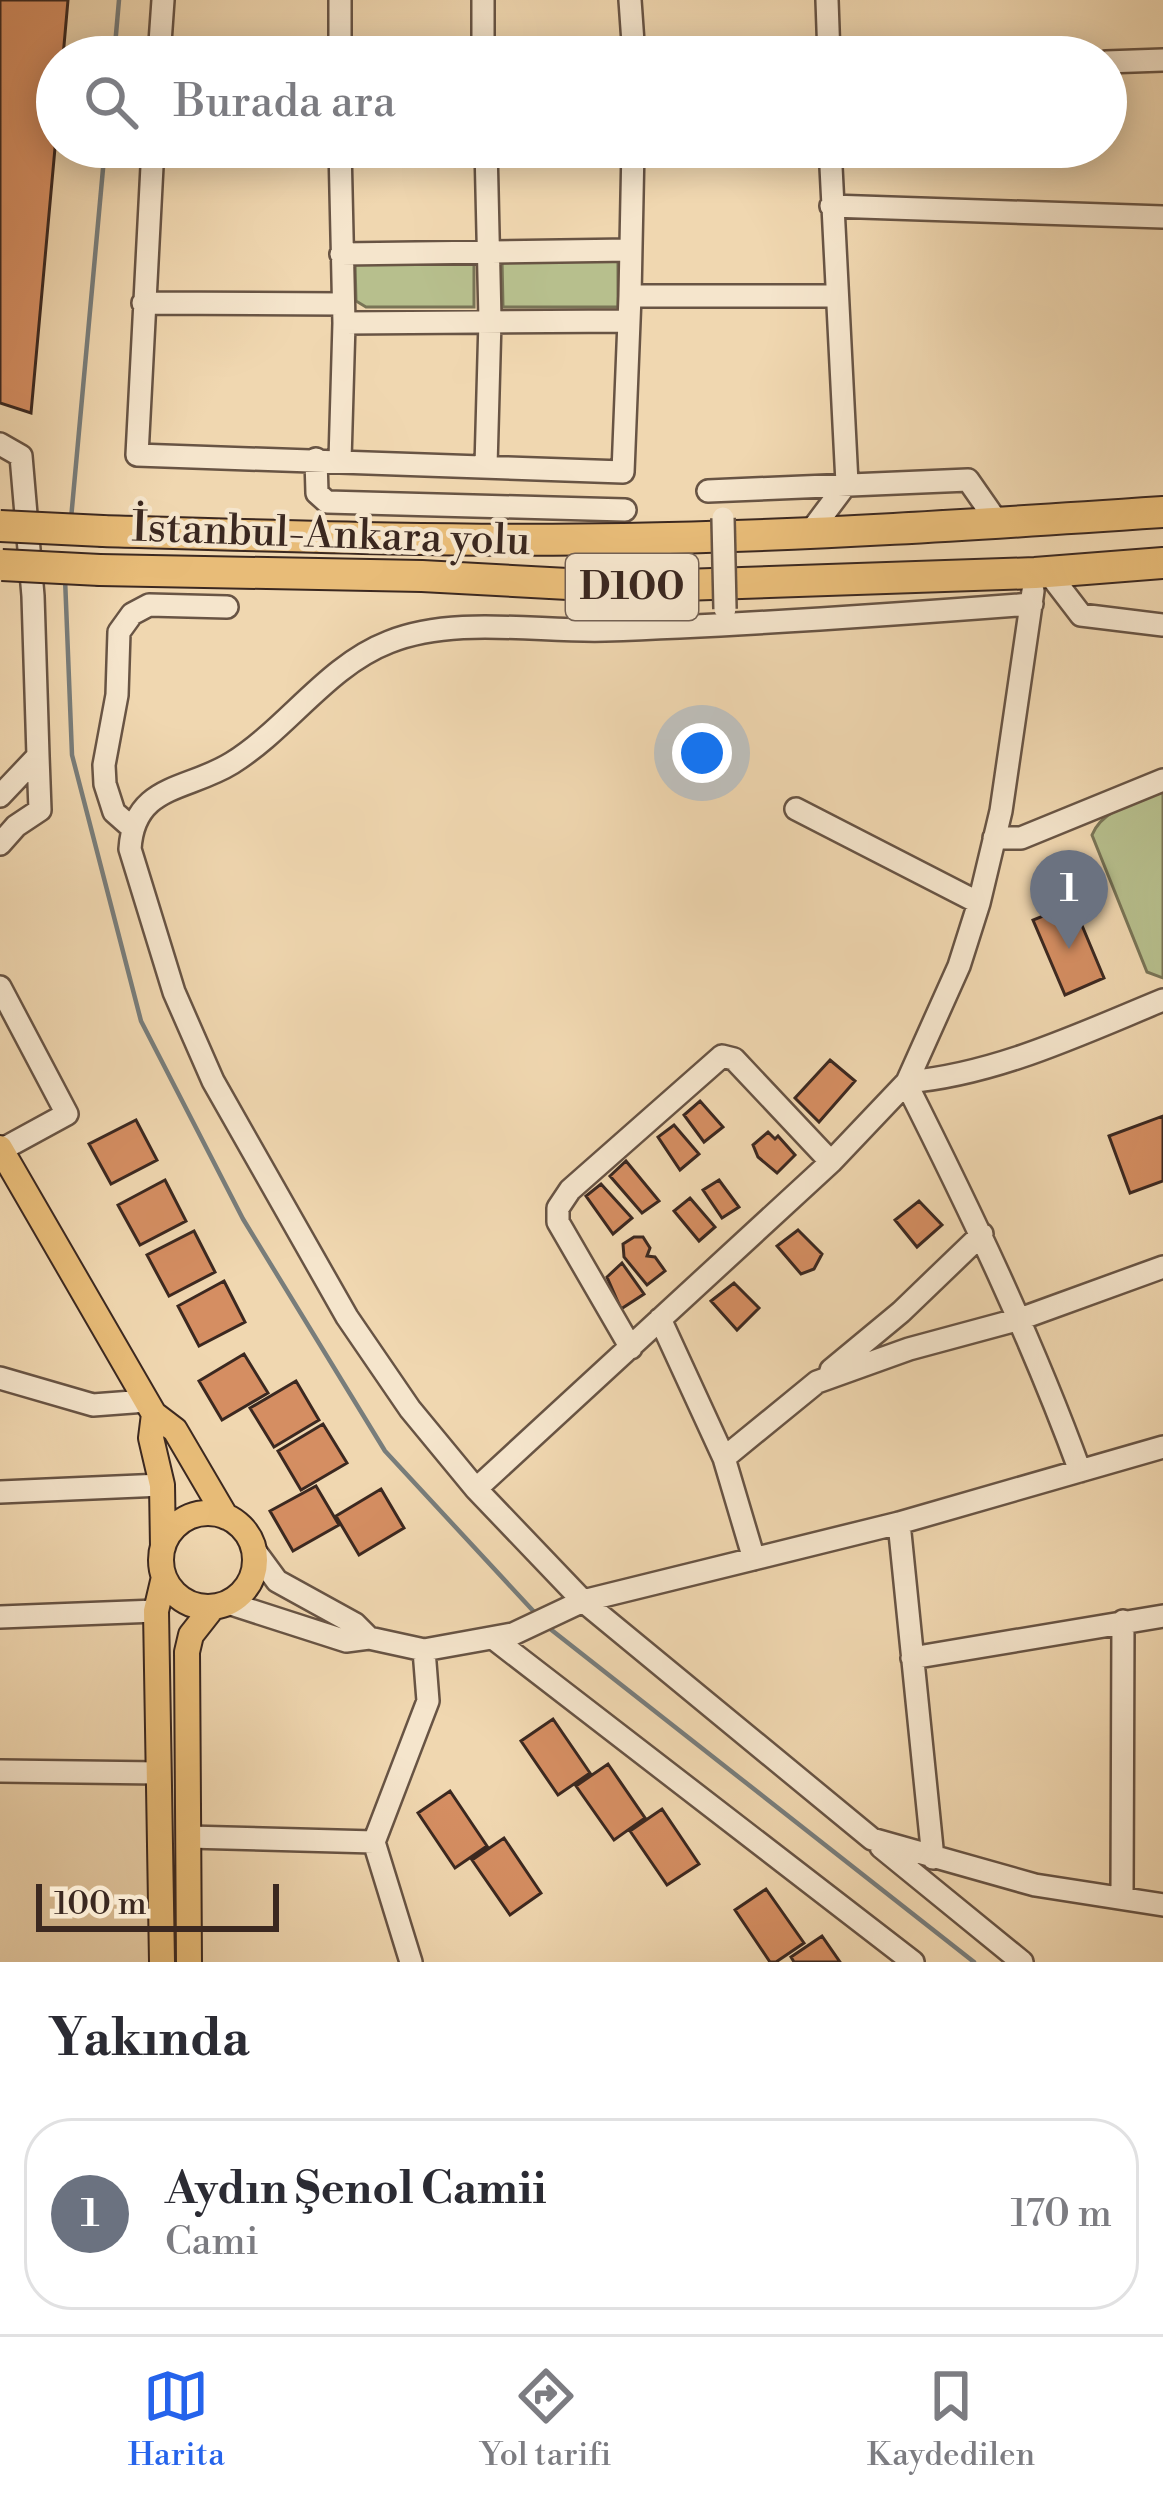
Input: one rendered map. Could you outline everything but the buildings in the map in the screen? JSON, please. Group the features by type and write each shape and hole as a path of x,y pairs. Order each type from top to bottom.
{"highway":[{"name":"İstanbul-Ankara yolu","path":"0,526 423,540 626,525 811,531 1163,512"},
{"name":"İstanbul-Ankara yolu","path":"1,565 422,576 622,587 1038,583 1163,563"}],"main road":[{"path":"1,1149 150,1408 175,1430 226,1517"},
{"path":"150,1408 151,1438 162,1485 164,1577 156,1611 162,1962"},
{"path":"163,1547 170,1533 195,1515 226,1517 239,1525 255,1551 250,1582 191,1635 188,1652 189,1962"},
{"path":"164,1577 184,1600 221,1605"}],"street":[{"path":"160,36 163,0"},
{"path":"340,0 340,36"},
{"path":"483,36 484,0"},
{"path":"630,0 633,36"},
{"path":"827,0 828,36"},
{"path":"1127,61 1163,60"},
{"path":"152,168 137,454 623,472"},
{"path":"340,168 340,460"},
{"path":"486,466 490,320 487,168"},
{"path":"316,459 316,490 327,502 626,525 623,472 632,168"},
{"path":"811,531 848,483 830,168"},
{"path":"830,206 1163,217"},
{"path":"341,254 630,250"},
{"path":"629,296 836,296"},
{"path":"143,303 490,320 629,321"},
{"path":"0,444 21,456 33,596 40,810 0,844"},
{"path":"708,491 968,480 998,523"},
{"path":"724,518 725,609"},
{"path":"476,1489 830,1162 906,1082 959,966 979,902 1038,583"},
{"path":"1022,1962 573,1605 410,1409 347,1317 213,1081 174,992 145,904 130,849 131,827 140,809 159,795 219,771 262,745 344,667 396,638 455,630 811,621 1038,583 1081,615 1163,625"},
{"path":"131,827 114,812 105,784 117,695 119,632 126,619 148,605 227,607"},
{"path":"0,796 38,756"},
{"path":"994,838 1021,838 1163,780"},
{"path":"796,809 979,902"},
{"path":"0,987 67,1114 1,1149"},
{"path":"906,1082 949,1078 1040,1051 1163,1000"},
{"path":"631,1348 558,1222 558,1208 570,1190 722,1056 734,1059 830,1162"},
{"path":"906,1082 982,1234 1080,1471"},
{"path":"724,1458 901,1312 982,1234"},
{"path":"817,1382 1163,1268"},
{"path":"660,1319 724,1458 754,1558"},
{"path":"0,1378 94,1405 150,1408"},
{"path":"221,1605 346,1641 369,1638 424,1650 503,1636 573,1605 898,1523 1163,1448"},
{"path":"0,1492 162,1485"},
{"path":"898,1523 933,1858"},
{"path":"255,1551 277,1581 356,1624 369,1638"},
{"path":"0,1617 156,1611"},
{"path":"912,1658 1163,1616"},
{"path":"1122,1898 1123,1622"},
{"path":"503,1636 913,1962"},
{"path":"411,1962 374,1843 428,1701 424,1650"},
{"path":"0,1771 159,1773"},
{"path":"188,1837 374,1843"},
{"path":"872,1839 1035,1885 1163,1905"}],"green space":[{"path":"618,259 618,307 503,307 502,260"},
{"path":"474,261 474,307 366,307 356,301 355,263"},
{"path":"1163,792 1163,978 1147,972 1092,835 1112,812"}],"waterway":[{"path":"116,36 119,0"},
{"path":"71,519 103,168"},
{"path":"65,578 72,755 141,1021 243,1219 385,1451 537,1615"},
{"path":"549,1628 974,1962"}],"place":[{"name":"Aydın Şenol Camii","path":"1069,949"}]}
